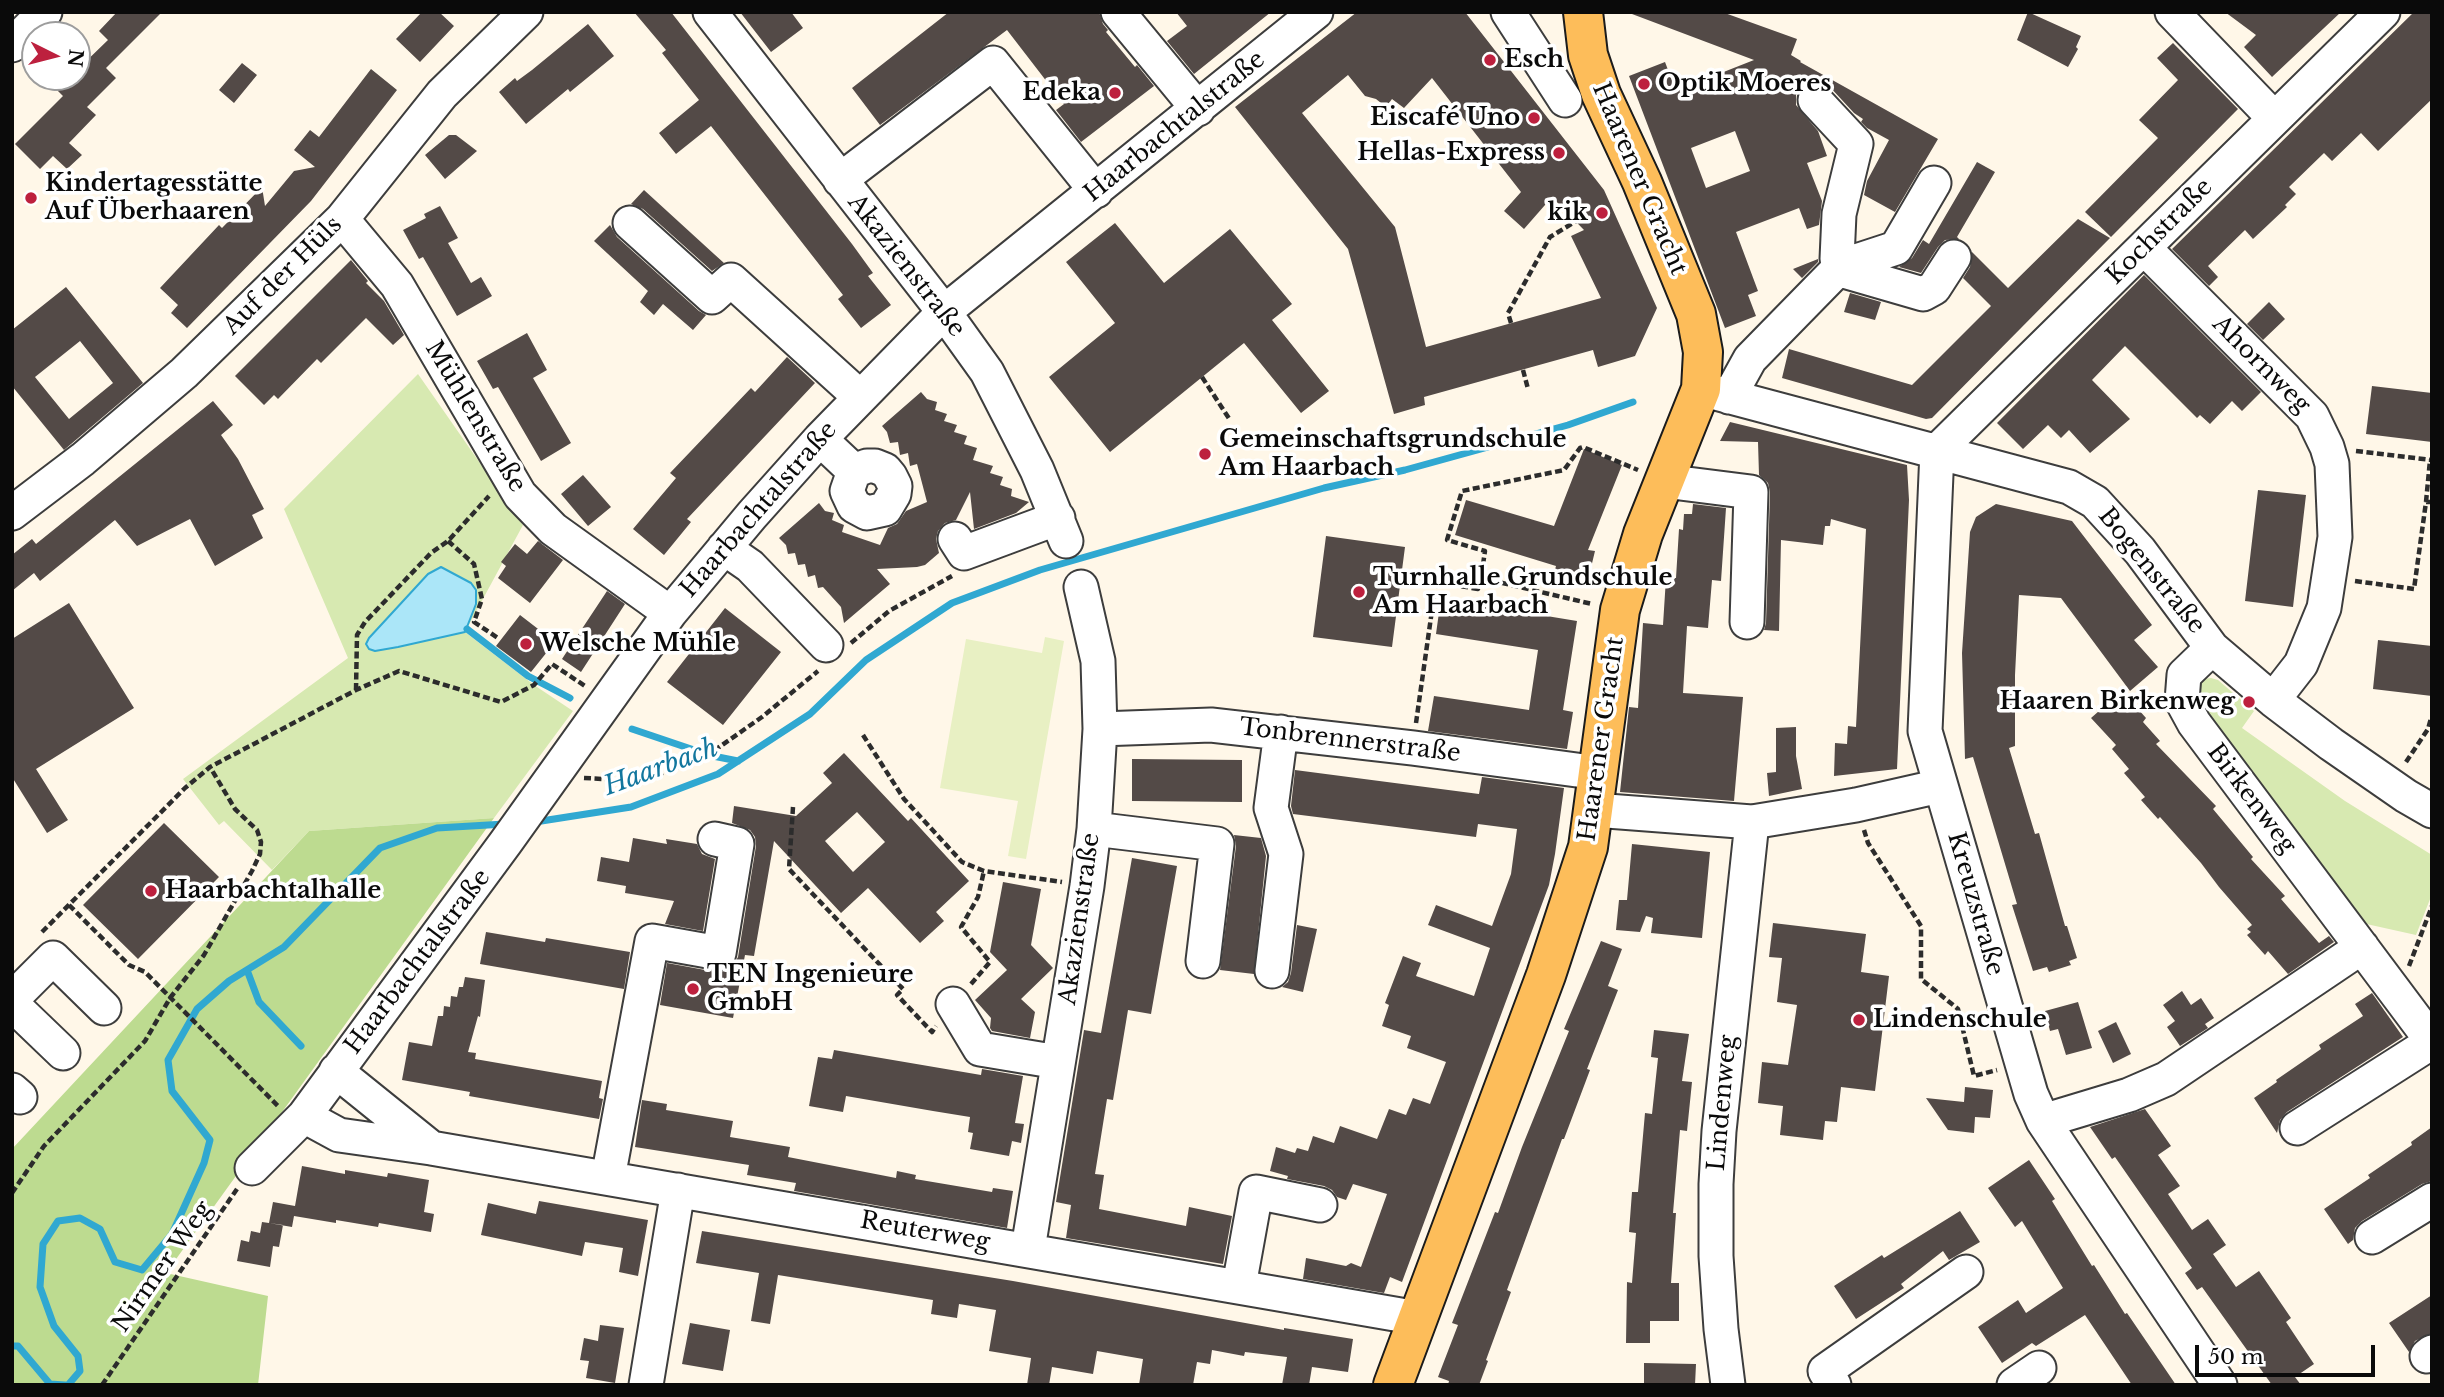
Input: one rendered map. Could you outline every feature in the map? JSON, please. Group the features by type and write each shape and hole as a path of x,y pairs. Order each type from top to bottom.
{"main road":[{"name":"Haarener Gracht","path":"1392,1385 1546,975 1588,847 1620,610 1643,534 1652,476 1715,393 1696,314 1642,182 1601,94 1588,55 1583,12"}],"street":[{"path":"12,45 45,12"},
{"name":"Auf der Hüls","path":"12,513 83,459 184,373 342,219 442,94 526,12"},
{"name":"Akazienstraße","path":"710,12 944,312 987,372 1037,470 1062,530 964,553 954,539"},
{"path":"1118,12 1198,109"},
{"name":"Haarbachtalstraße","path":"251,1168 300,1120 506,842 670,613 820,439 944,312 1315,12"},
{"path":"1508,12 1564,100"},
{"name":"Kochstraße","path":"1937,451 2383,12"},
{"path":"2181,16 2274,118"},
{"path":"840,180 992,63 1096,191"},
{"path":"1815,100 1856,144 1839,214 1837,259 1841,266 1847,272 1923,294 1934,288 1954,257"},
{"path":"1715,393 1841,266 1896,248 1934,183"},
{"name":"Mühlenstraße","path":"342,219 397,285 520,495 552,530 670,613"},
{"path":"630,223 712,297 731,280 860,397"},
{"name":"Ahornweg","path":"2144,248 2312,416 2332,464 2335,537 2324,608 2301,664 2273,700"},
{"name":"Bogenstraße","path":"1715,393 2069,487 2095,502 2140,551 2212,648 2273,700 2331,744 2432,811"},
{"path":"820,439 854,471"},
{"name":"Kreuzstraße","path":"1937,451 1925,731 2031,1094 2043,1121 2220,1385"},
{"path":"1652,476 1751,492 1748,622"},
{"path":"724,548 750,566 826,645"},
{"name":"Akazienstraße","path":"1028,1250 1094,829 1100,729 1098,661 1081,587"},
{"name":"Birkenweg","path":"2212,648 2184,675 2182,701 2194,723 2432,1041 2297,1128"},
{"name":"Tonbrennerstraße","path":"1100,729 1212,725 1599,773"},
{"path":"1272,971 1286,854 1271,808 1281,732"},
{"path":"1594,810 1752,822 1856,805 1940,786"},
{"name":"Lindenweg","path":"1728,1385 1718,1293 1716,1184 1719,1131 1752,822"},
{"path":"1094,829 1217,844 1203,961"},
{"path":"608,1178 652,941 719,953 737,844 715,839"},
{"path":"2043,1121 2129,1095 2166,1079 2362,947"},
{"path":"12,999 53,958 104,1008"},
{"path":"12,1004 63,1053"},
{"path":"953,1004 980,1049 1058,1062"},
{"name":"Reuterweg","path":"336,1071 431,1148"},
{"name":"Reuterweg","path":"300,1120 340,1135 608,1178 1418,1318"},
{"path":"646,1385 678,1190"},
{"path":"1239,1286 1256,1192 1320,1205"},
{"path":"2372,1237 2432,1200"},
{"path":"1834,1385 1825,1371 1966,1272"}],"path":[{"path":"1511,323 1508,313 1550,237 1578,220"},
{"path":"1523,370 1528,388"},
{"path":"1202,377 1230,420"},
{"path":"1413,748 1436,582 1478,589 1485,551 1447,540 1462,491 1564,470 1583,447 1652,476"},
{"path":"2327,447 2431,460 2429,502 2414,589 2328,577"},
{"path":"356,690 356,635 365,622 431,553 448,541 487,499 493,487 509,476"},
{"path":"448,541 474,565 482,599 474,622 498,638"},
{"path":"1480,578 1587,603"},
{"path":"37,937 185,788 210,767 356,690 399,671 501,702 534,685 552,664 606,701"},
{"path":"2391,785 2428,729 2431,718"},
{"path":"863,735 904,799 962,862 984,871 1087,886"},
{"path":"12,1193 44,1146 145,1041 170,998 204,955 260,854 261,842 257,830 235,809 210,767"},
{"path":"1856,805 1868,844 1921,926 1921,979 1958,1009 1974,1076 2022,1064"},
{"path":"793,807 789,869 903,989 897,995 932,1032 990,962 961,927 978,897 984,871"},
{"path":"69,905 129,965 145,972 221,1048 300,1120"},
{"path":"2421,933 2432,906"},
{"name":"Nirmer Weg","path":"102,1385 251,1168"}],"green space":[{"name":"Welsche Mühle","path":"418,374 523,525 465,632 573,711 494,818 309,831 272,870 224,821 219,825 183,779 348,658 284,509"},
{"path":"1045,637 1064,641 1026,859 1008,856 1018,801 940,788 966,639 1042,653"},
{"path":"2203,679 2218,680 2254,711 2242,728 2345,801 2432,855 2432,894 2416,935 2362,923 2202,710 2195,692"},
{"path":"494,818 166,1273 268,1296 258,1385 12,1385 12,1149 309,831"}],"water":[{"path":"441,567 471,583 476,590 476,604 465,632 398,647 375,651 369,649 366,644 369,638 428,574"}],"building":[{"path":"117,12 162,12 106,68 116,78 87,107 96,115 69,143 82,155 67,169 53,156 40,169 15,144 63,96 58,91 91,91 91,56 108,40 99,31"},
{"path":"422,12 439,12 454,26 420,62 396,39"},
{"path":"634,12 671,12 852,244 873,273 868,276 891,305 861,328 838,299 843,295 711,126 676,154 659,133 699,100 662,53 666,50"},
{"path":"740,12 791,12 803,28 771,52"},
{"path":"949,12 1099,12 1108,30 1106,32 1154,86 1081,142 1056,110 1064,104 1007,30 880,125 852,88"},
{"path":"1176,12 1271,12 1194,74 1167,41 1187,26"},
{"path":"1357,12 1465,12 1604,190 1657,308 1635,356 1598,367 1593,350 1424,397 1425,405 1394,414 1348,249 1235,107","holes":["1348,75 1365,96 1376,99 1386,107 1392,99 1404,108 1432,78 1521,192 1504,211 1524,229 1552,197 1584,230 1571,236 1601,298 1426,347 1395,227 1302,113"]},
{"path":"1722,12 1797,39 1791,55 1800,62 1938,139 1895,212 1864,195 1867,181 1889,140 1867,128 1861,122 1863,119 1829,86 1820,81 1803,85 1798,82 1800,88 1796,95 1796,105 1818,131 1827,156 1807,163 1822,201 1819,225 1807,229 1799,208 1736,232 1758,291 1748,295 1756,316 1725,328 1629,76 1665,62 1673,83 1680,80 1683,88 1754,60 1632,14","holes":["1735,131 1750,171 1706,188 1691,148"]},
{"path":"2028,12 2081,36 2076,47 2078,49 2068,67 2017,40"},
{"path":"2225,12 2341,12 2272,77 2244,47 2256,35"},
{"path":"2414,12 2432,12 2432,99 2378,151 2361,133 2332,161 2324,153 2289,187 2296,194 2285,205 2287,207 2253,239 2245,230 2208,266 2218,277 2209,286 2172,249"},
{"path":"588,24 614,56 526,124 499,92 515,78 517,81 532,70"},
{"path":"2173,43 2238,109 2111,237 2085,212 2158,138 2139,120 2178,80 2157,58"},
{"path":"242,63 257,75 234,103 219,90"},
{"path":"371,69 397,90 311,201 187,328 171,313 178,305 160,288 219,225 222,228 262,187 265,206 294,171 315,167 294,150 310,130 319,137"},
{"path":"449,135 456,135 477,151 445,179 425,155"},
{"path":"1977,162 1995,172 1957,237 1959,239 1945,240 1921,273 1899,267 1912,258 1923,240 1929,244"},
{"path":"644,190 724,263 712,271 643,209 631,204"},
{"path":"440,206 458,238 448,243 471,283 481,277 492,296 457,316 423,257 419,259 403,230 426,218 424,214"},
{"path":"2078,219 2110,238 1932,418 1926,419 1782,378 1789,349 1912,385 1991,306 1963,278 1970,267 1972,252 2008,288"},
{"path":"1115,223 1164,283 1230,229 1292,304 1272,320 1329,391 1301,413 1244,343 1110,452 1049,377 1115,323 1066,262"},
{"path":"610,225 617,237 706,315 693,330 663,304 654,315 640,302 648,291 594,241"},
{"path":"1818,259 1802,278 1793,269"},
{"path":"351,260 368,281 366,283 384,301 404,335 393,345 366,318 321,363 317,359 278,399 274,395 264,405 235,376"},
{"path":"2144,275 2261,392 2242,411 2232,401 2210,424 2200,415 2197,418 2125,346 2092,380 2130,419 2090,453 2069,430 2061,438 2048,425 2023,449 1997,423"},
{"path":"66,287 143,383 64,450 12,386 12,330","holes":["80,341 113,383 69,419 35,377"]},
{"path":"1850,293 1881,302 1875,320 1844,312"},
{"path":"2269,302 2285,319 2263,340 2247,324"},
{"path":"527,333 547,370 533,378 571,443 541,461 498,387 493,389 477,361"},
{"path":"787,357 815,383 687,519 691,522 664,555 633,529 676,478 670,473 751,388 755,392"},
{"path":"2372,386 2432,393 2432,442 2366,434"},
{"path":"921,392 927,399 937,402 935,410 947,414 944,421 957,425 954,432 967,436 964,444 977,448 973,460 993,466 990,473 1003,477 1000,485 1012,489 1011,496 1029,502 1016,513 974,529 970,492 956,520 945,523 938,531 936,539 939,553 925,565 877,569 890,584 844,623 841,607 823,587 818,588 815,575 808,577 805,564 798,565 795,553 788,554 786,545 779,538 819,503 825,511 834,513 832,520 844,525 842,532 880,545 888,528 897,524 906,511 927,502 917,464 910,466 908,453 900,455 898,442 890,443 882,426"},
{"path":"213,401 233,425 221,435 238,459 264,509 252,515 263,538 215,566 190,519 137,546 115,520 40,581 34,573 12,591 12,555 32,539 36,544"},
{"path":"1730,422 1907,465 1909,500 1897,769 1834,776 1835,743 1847,744 1848,726 1856,727 1866,529 1831,519 1830,526 1825,526 1823,545 1781,540 1779,631 1764,630 1770,492 1768,483 1759,475 1758,442 1720,441"},
{"path":"1584,449 1622,465 1588,550 1595,551 1587,584 1553,577 1556,566 1455,535 1466,500 1554,526"},
{"path":"583,475 611,507 588,526 561,494"},
{"path":"2258,490 2306,495 2293,607 2245,601"},
{"path":"1693,504 1726,508 1721,581 1712,580 1708,628 1687,626 1683,693 1743,697 1734,801 1620,792 1629,707 1638,708 1643,623 1663,625 1666,578 1676,578 1679,529 1683,530 1684,514 1692,514"},
{"path":"1996,504 2072,521 2152,625 2134,640 2158,667 2130,691 2061,598 2019,595 2015,746 2009,748 2035,834 2039,833 2065,926 2077,958 2069,961 2071,965 2049,972 2047,967 2033,971 2012,905 2017,904 1973,757 1965,759 1962,653 1970,532 1976,517"},
{"name":"Turnhalle Grundschule Am Haarbach","path":"1326,536 1405,547 1392,647 1313,637"},
{"path":"538,541 563,560 530,603 498,578 506,566 501,562 515,544 527,554"},
{"path":"607,591 625,604 581,672 562,659"},
{"path":"1454,598 1577,621 1563,710 1573,712 1567,749 1428,731 1434,696 1529,710 1538,650 1436,634 1440,605 1453,607"},
{"path":"69,603 134,708 36,769 68,820 47,833 12,777 12,639"},
{"path":"725,608 781,652 723,725 667,682"},
{"name":"Welsche Mühle","path":"520,615 555,642 531,672 496,646"},
{"path":"2378,640 2432,646 2432,696 2373,689"},
{"path":"2122,691 2146,718 2143,722 2160,741 2156,744 2216,806 2213,809 2253,857 2251,859 2285,896 2281,899 2319,943 2329,936 2334,942 2288,974 2268,951 2265,955 2247,935 2251,932 2247,929 2252,925 2201,863 2141,800 2145,797 2124,773 2129,769 2112,749 2116,745 2091,718"},
{"path":"1796,727 1796,756 1802,789 1769,796 1767,773 1776,772 1776,728"},
{"path":"844,753 908,821 911,818 969,881 936,912 944,921 920,943 868,888 841,913 774,841 754,956 745,955 733,1018 660,1005 667,963 716,972 733,966 738,957 756,846 755,837 750,830 732,823 734,806 796,816 832,783 823,773","holes":["857,812 885,842 853,872 825,841"]},
{"path":"1132,759 1242,760 1242,802 1132,801"},
{"path":"1295,770 1479,794 1482,777 1564,788 1549,885 1402,1282 1390,1277 1384,1293 1303,1279 1306,1258 1346,1266 1351,1263 1361,1267 1387,1194 1353,1184 1346,1200 1337,1197 1332,1190 1324,1186 1287,1179 1288,1176 1270,1171 1276,1147 1295,1153 1297,1148 1308,1151 1313,1136 1334,1143 1340,1126 1377,1139 1389,1109 1406,1115 1413,1098 1430,1104 1446,1062 1407,1048 1411,1036 1382,1026 1389,1005 1385,1003 1403,956 1421,963 1416,976 1474,996 1490,948 1428,925 1436,905 1492,926 1511,874 1517,829 1478,824 1476,837 1293,814 1291,806"},
{"name":"Haarbachtalhalle","path":"164,823 219,877 138,959 83,905"},
{"path":"1234,835 1261,838 1266,856 1254,974 1220,970 1236,846"},
{"path":"633,838 667,844 666,839 697,844 702,854 715,859 703,931 665,924 674,901 625,893 626,886 597,881 601,857 629,862"},
{"path":"1632,844 1710,852 1702,938 1651,933 1653,918 1646,916 1640,932 1616,930 1619,900 1627,900"},
{"path":"1132,858 1177,866 1151,1014 1128,1010 1113,1100 1107,1099 1095,1174 1104,1175 1099,1209 1186,1226 1189,1207 1232,1216 1223,1264 1066,1238 1071,1205 1056,1202 1084,1030 1101,1033"},
{"path":"1003,882 1041,889 1031,945 1053,968 1021,999 1035,1012 1030,1038 992,1031 991,1018 975,1000 1007,970 990,952"},
{"path":"1773,923 1866,934 1861,972 1889,976 1875,1091 1841,1087 1837,1122 1825,1121 1823,1140 1780,1135 1783,1106 1758,1103 1762,1062 1788,1065 1797,1005 1777,1002 1782,958 1769,957"},
{"path":"1297,925 1317,929 1303,992 1282,987 1288,982 1291,973"},
{"path":"486,932 545,942 546,938 630,952 624,989 480,964"},
{"path":"1601,941 1622,949 1608,986 1618,990 1507,1290 1511,1292 1479,1385 1448,1385 1449,1381 1438,1377 1458,1325 1452,1323 1569,1031 1564,1029"},
{"path":"465,977 485,980 480,1017 478,1016 468,1052 476,1053 475,1059 602,1081 599,1098 603,1099 599,1119 469,1096 470,1092 402,1080 409,1042 432,1046 438,1016 443,1016 444,1006 450,1007 451,996 457,997"},
{"path":"2182,991 2191,1005 2201,998 2214,1018 2205,1024 2208,1028 2180,1046 2167,1027 2175,1021 2163,1005"},
{"path":"2372,993 2403,1037 2287,1112 2280,1120 2277,1133 2254,1098 2321,1049 2319,1045 2363,1016 2355,1004"},
{"path":"2078,1002 2092,1048 2066,1055 2058,1029 2050,1031 2045,1011"},
{"path":"2116,1022 2131,1054 2113,1063 2098,1031"},
{"path":"1654,1030 1689,1034 1682,1081 1692,1082 1687,1131 1680,1130 1673,1213 1676,1213 1671,1283 1679,1283 1679,1321 1650,1321 1650,1343 1626,1343 1627,1282 1632,1283 1636,1233 1629,1232 1632,1192 1638,1192 1645,1113 1652,1114 1658,1058 1651,1057"},
{"path":"834,1050 981,1075 982,1069 1023,1076 1015,1123 1024,1124 1021,1143 1012,1141 1009,1156 970,1149 973,1133 968,1132 970,1117 846,1096 843,1112 809,1106 818,1057 832,1059"},
{"path":"1965,1087 1993,1090 1990,1118 1975,1117 1974,1133 1948,1130 1926,1098 1964,1102"},
{"path":"642,1100 667,1104 666,1110 733,1121 730,1137 790,1147 788,1157 896,1178 897,1171 916,1175 915,1179 992,1192 993,1188 1013,1191 1007,1228 794,1191 796,1183 747,1175 749,1165 635,1147"},
{"path":"2145,1109 2171,1146 2158,1155 2180,1186 2168,1194 2192,1230 2208,1219 2226,1245 2213,1254 2236,1287 2259,1271 2291,1318 2286,1322 2314,1364 2295,1377 2301,1385 2272,1385 2202,1287 2197,1290 2185,1273 2192,1268 2115,1157 2112,1159 2090,1127"},
{"path":"2432,1127 2432,1181 2422,1184 2362,1221 2355,1228 2353,1240 2348,1244 2324,1209 2370,1178 2368,1175 2412,1145 2411,1142"},
{"path":"2029,1160 2055,1199 2052,1201 2092,1266 2094,1265 2176,1385 2132,1385 2085,1315 2036,1346 2032,1343 2002,1363 1978,1327 2018,1300 2026,1313 2063,1288 2022,1221 2015,1227 1988,1188"},
{"path":"302,1166 345,1174 345,1170 387,1177 388,1173 429,1180 424,1212 434,1214 431,1232 379,1223 378,1227 294,1216 292,1227 269,1223 273,1202 295,1206"},
{"path":"539,1201 648,1220 638,1276 619,1272 623,1248 585,1242 582,1256 481,1235 488,1203 536,1214"},
{"path":"1960,1211 1980,1242 1949,1260 1943,1251 1901,1284 1904,1288 1856,1319 1834,1286"},
{"path":"262,1222 283,1225 279,1247 273,1246 270,1267 237,1261 241,1240 249,1242 251,1231 260,1233"},
{"path":"702,1231 1013,1281 1284,1330 1353,1339 1348,1372 1312,1367 1309,1385 1282,1385 1287,1357 1245,1352 1244,1356 1212,1350 1210,1364 1197,1362 1193,1385 1139,1385 1143,1359 1097,1351 1093,1374 1052,1367 1049,1385 1027,1385 1031,1358 989,1351 996,1310 959,1304 957,1318 931,1314 933,1300 778,1275 770,1324 751,1321 759,1273 696,1263"},
{"path":"2432,1295 2432,1333 2415,1341 2409,1352 2389,1323"},
{"path":"690,1323 730,1330 723,1371 682,1364"},
{"path":"600,1325 624,1328 615,1383 586,1378 589,1361 580,1360 584,1338 598,1341"},
{"path":"1644,1363 1696,1364 1695,1385 1644,1385"}],"waterway":[{"name":"Haarbach","path":"535,822 631,807 718,774 810,714 866,660 952,603 1040,570 1324,488 1405,470 1568,425 1633,402"},
{"path":"467,629 528,676 570,698"},
{"path":"632,729 703,753"},
{"path":"713,756 738,761"},
{"name":"Haarbach","path":"68,1385 80,1371 78,1356 54,1326 40,1287 43,1244 58,1221 80,1218 100,1229 115,1262 142,1270 172,1234 204,1163 210,1140 172,1091 168,1060 197,1009 229,981 284,947 380,848 437,828 505,824"},
{"path":"247,970 259,1002 301,1046"},
{"name":"Haarbach","path":"12,1346 18,1346 50,1384 65,1385"}],"place":[{"name":"Esch","path":"1490,60"},
{"name":"Optik Moeres","path":"1644,84"},
{"name":"Edeka","path":"1115,93"},
{"name":"Eiscafé Uno","path":"1534,118"},
{"name":"Hellas-Express","path":"1559,153"},
{"name":"Kindertagesstätte Auf Überhaaren","path":"31,198"},
{"name":"kik","path":"1602,213"},
{"name":"Gemeinschaftsgrundschule Am Haarbach","path":"1205,454"},
{"name":"Turnhalle Grundschule Am Haarbach","path":"1359,592"},
{"name":"Welsche Mühle","path":"526,644"},
{"name":"Haaren Birkenweg","path":"2249,702"},
{"name":"Haarbachtalhalle","path":"151,891"},
{"name":"TEN Ingenieure GmbH","path":"693,989"},
{"name":"Lindenschule","path":"1859,1020"}]}
